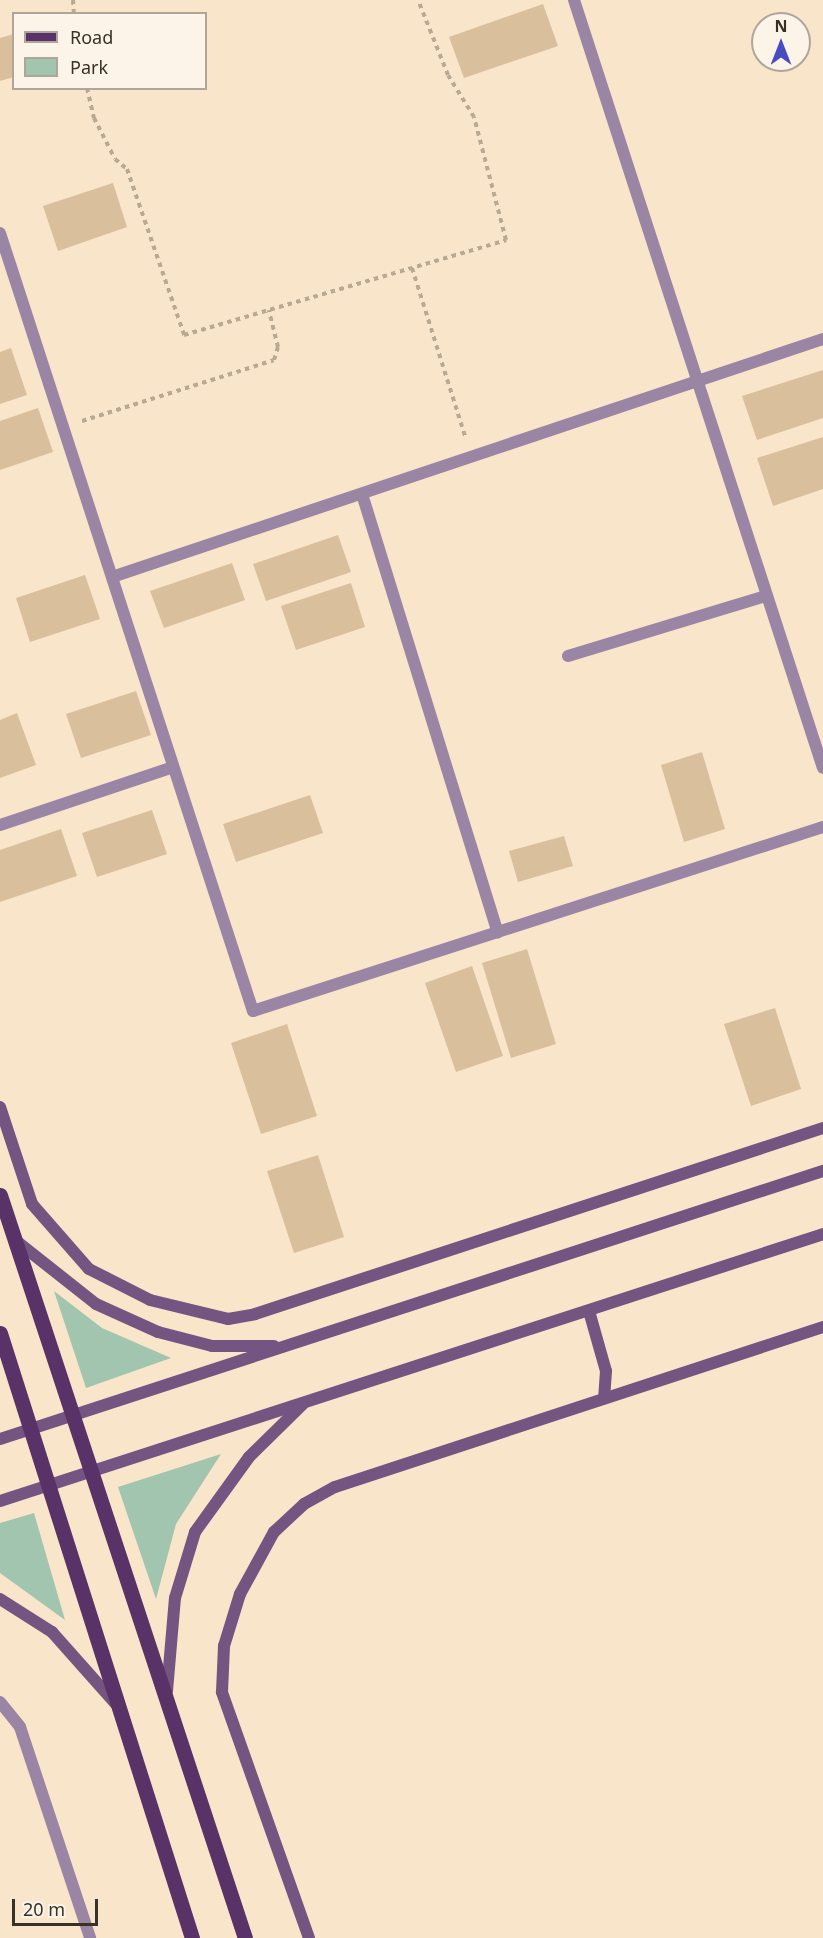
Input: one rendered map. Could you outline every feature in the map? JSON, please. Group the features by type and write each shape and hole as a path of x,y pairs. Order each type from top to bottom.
{"main road":[{"path":"0,1107 32,1204 89,1269 150,1300 228,1318 267,1311 823,1128"},
{"path":"0,1439 823,1171"},
{"path":"0,1195 76,1415 245,1938"},
{"path":"0,1501 92,1469 590,1311 823,1234"},
{"path":"15,1239 96,1304 158,1332 212,1346 285,1346"},
{"path":"590,1311 606,1371 604,1396"},
{"path":"309,1938 222,1692 224,1646 240,1594 274,1532 304,1504 335,1487 568,1413 604,1396 823,1327"},
{"path":"0,1333 192,1938"},
{"path":"167,1691 175,1598 195,1532 249,1457 306,1401"},
{"path":"0,1599 52,1632 119,1707"}],"street":[{"path":"574,0 823,768"},
{"path":"0,233 115,576 173,768 253,1011 823,827"},
{"path":"115,576 697,384 823,339"},
{"path":"362,494 498,932"},
{"path":"568,656 766,596"},
{"path":"0,825 173,768"},
{"path":"0,1702 20,1727 90,1938"}],"path":[{"path":"87,90 94,118 115,159 127,169 184,335 506,240 474,117 448,75 418,0"},
{"path":"412,268 472,458"},
{"path":"64,427 274,360 278,347 269,310"}],"green space":[{"path":"54,1291 102,1328 171,1358 86,1388"},
{"path":"221,1454 176,1524 156,1599 118,1487"},
{"path":"34,1513 65,1620 0,1573 0,1523"}],"building":[{"path":"543,4 558,46 464,78 449,37"},
{"path":"12,35 12,78 0,81 0,38"},
{"path":"113,183 127,227 58,251 43,206"},
{"path":"11,348 27,395 0,404 0,352"},
{"path":"823,370 823,418 757,440 742,396"},
{"path":"38,408 53,452 0,470 0,421"},
{"path":"823,437 823,489 773,506 757,458"},
{"path":"338,535 351,572 266,601 253,564"},
{"path":"232,563 245,600 164,628 150,591"},
{"path":"85,575 100,619 30,642 16,598"},
{"path":"351,583 365,627 296,650 281,606"},
{"path":"136,691 151,735 81,758 66,714"},
{"path":"17,713 36,765 0,778 0,720"},
{"path":"702,752 725,829 684,842 661,765"},
{"path":"310,795 323,833 236,862 223,824"},
{"path":"152,810 167,854 97,877 82,833"},
{"path":"61,829 77,876 0,902 0,850"},
{"path":"564,836 573,866 518,882 509,851"},
{"path":"527,949 556,1044 511,1058 482,963"},
{"path":"472,966 503,1056 456,1072 425,983"},
{"path":"775,1008 801,1089 751,1106 724,1024"},
{"path":"287,1024 317,1116 261,1134 231,1043"},
{"path":"318,1155 344,1237 294,1253 267,1171"}]}
